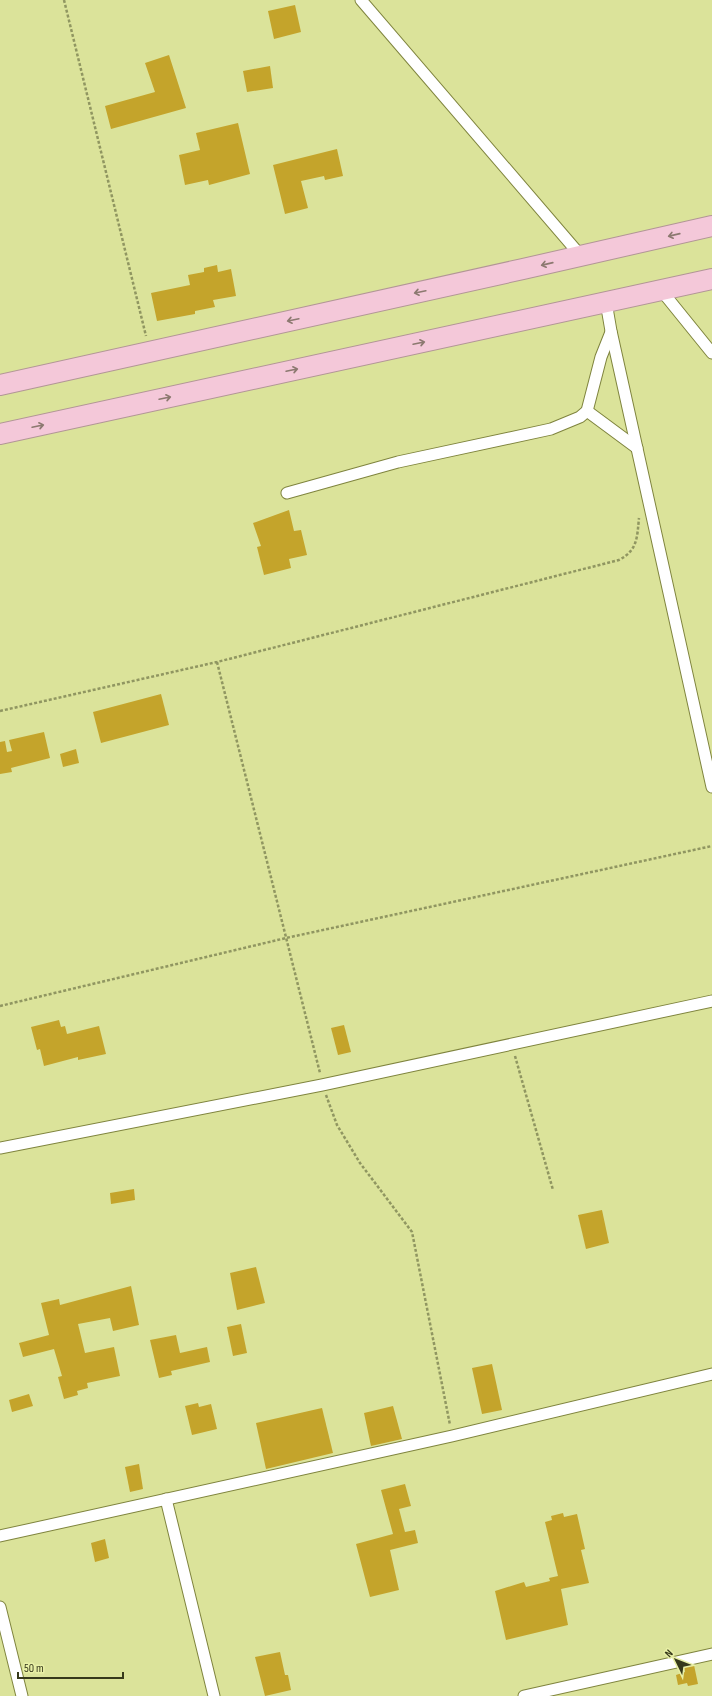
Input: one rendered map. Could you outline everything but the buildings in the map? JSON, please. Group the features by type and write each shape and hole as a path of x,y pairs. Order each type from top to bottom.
{"highway":[{"path":"0,385 712,226"},
{"path":"0,434 712,279"}],"street":[{"path":"361,0 581,256"},
{"path":"661,290 712,353"},
{"path":"606,302 611,332 712,787"},
{"path":"287,494 398,462 551,429 580,417 587,411 601,357 611,332"},
{"path":"587,411 637,448"},
{"path":"0,1148 322,1085 712,1001"},
{"path":"0,1536 452,1436 712,1374"},
{"path":"166,1499 214,1696"},
{"path":"0,1607 22,1696"},
{"path":"524,1696 712,1654"}],"path":[{"path":"64,0 150,352"},
{"path":"0,711 217,662 619,560 627,556 637,541 640,513"},
{"path":"217,662 322,1085 337,1125 360,1163 412,1232 452,1436"},
{"path":"0,1006 286,938 712,846"},
{"path":"512,1044 553,1190"}]}
